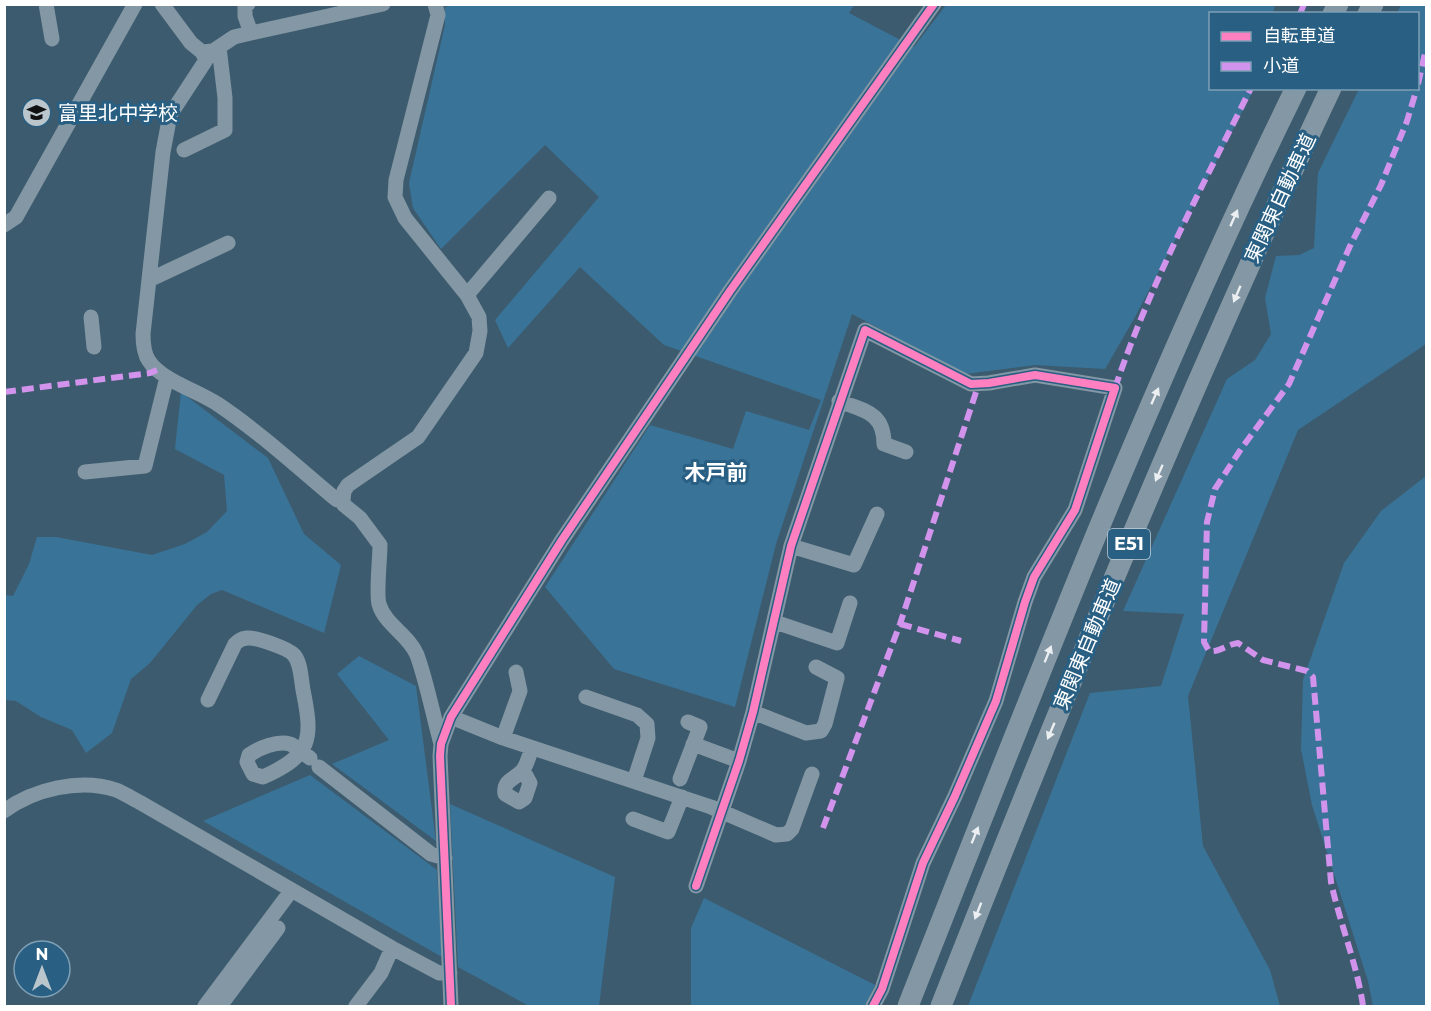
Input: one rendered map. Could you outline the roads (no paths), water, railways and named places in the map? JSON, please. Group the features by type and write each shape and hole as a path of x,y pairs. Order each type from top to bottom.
{"highway":[{"name":"東関東自動車道","path":"908,1006 1118,479 1253,176 1295,90"},
{"name":"東関東自動車道","path":"941,1006 1020,804 1136,527 1272,212 1330,90"}],"street":[{"path":"46,4 52,39"},
{"path":"5,225 16,217 135,4"},
{"path":"162,4 206,60 170,115 163,152 143,334 148,361 167,377 218,404 252,429 337,500 343,500"},
{"path":"248,4 245,7 245,16 251,33"},
{"path":"202,52 213,51 234,37 383,4"},
{"path":"435,4 438,15 390,187 405,218 467,295 479,317 480,331 476,354 418,437 348,485 344,491 343,500 344,505 360,519 381,545 378,600 381,610 407,638 416,654 441,744 451,1006"},
{"path":"441,744 451,717 562,540 730,291 934,4"},
{"path":"184,150 225,130 225,98 219,47"},
{"path":"467,295 549,198"},
{"path":"149,280 228,243"},
{"path":"91,317 94,347"},
{"path":"696,886 739,761 753,712 791,546 865,330 971,384 1035,375 1115,388 1076,510 1034,577 996,701 923,863 882,989 873,1006"},
{"path":"85,472 145,466 167,377"},
{"path":"839,401 873,414 884,431 884,444 906,452"},
{"path":"791,546 854,566 877,514"},
{"path":"775,622 837,643 850,603"},
{"path":"208,700 239,640 253,638 290,651 298,661 310,733 307,744 310,759 431,854 445,858"},
{"path":"753,712 806,733 821,731 825,724 837,678 816,667"},
{"path":"503,738 520,691 516,672"},
{"path":"586,697 637,715 647,723 648,738 634,781"},
{"path":"451,717 503,738 682,797 776,835 787,834 792,829 812,774"},
{"path":"680,778 700,726 688,722"},
{"path":"693,744 739,761"},
{"path":"523,770 532,748"},
{"path":"4,811 13,804 36,794 60,787 86,786 115,790 392,948 439,972 450,973"},
{"path":"633,819 668,832 682,797"},
{"path":"205,1006 291,891"},
{"path":"219,1006 278,928"},
{"path":"356,1006 381,972 392,948"}],"place":[{"name":"富里北中学校","path":"37,113"}],"district":[{"name":"木戸前","path":"716,473"}]}
